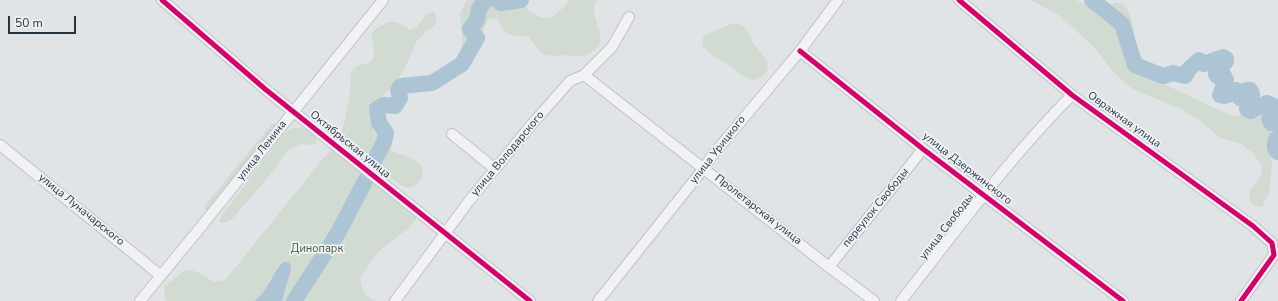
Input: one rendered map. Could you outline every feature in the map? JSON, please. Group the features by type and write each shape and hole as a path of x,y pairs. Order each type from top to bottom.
{"street":[{"name":"Октябрьская улица","path":"162,0 293,112 530,301"},
{"name":"улица Ленина","path":"140,301 383,0"},
{"name":"улица Урицкого","path":"598,301 704,168 711,157 800,50 838,0"},
{"name":"Овражная улица","path":"959,0 1072,95 1253,226 1272,243 1274,255 1241,301"},
{"name":"улица Володарского","path":"395,301 445,233 532,124 570,81 584,75 612,47 629,17"},
{"name":"улица Дзержинского","path":"800,50 923,149 1123,301"},
{"name":"Пролетарская улица","path":"584,75 874,301"},
{"name":"улица Свободы","path":"901,301 1044,123 1072,95"},
{"path":"452,134 495,169"},
{"name":"улица Луначарского","path":"1,149 161,276"},
{"name":"переулок Свободы","path":"829,267 923,149"}],"green space":[{"path":"467,0 523,0 526,7 533,13 544,18 548,18 555,15 570,0 597,0 594,10 601,38 600,43 592,52 584,56 546,55 540,51 528,36 516,36 506,32 496,18 489,19 477,50 468,55 461,51 462,36 460,13"},
{"path":"1031,0 1076,0 1092,8 1100,8 1115,3 1123,4 1128,10 1134,27 1134,36 1128,51 1130,59 1145,75 1227,114 1235,116 1250,113 1266,120 1273,135 1274,144 1269,193 1262,207 1254,206 1250,200 1249,192 1262,173 1262,166 1253,153 1241,144 1219,137 1202,122 1181,109 1133,89 1112,71 1096,49 1060,16"},
{"path":"434,11 437,18 435,25 417,40 404,70 389,90 377,101 371,115 373,131 378,137 394,152 409,157 422,166 422,175 418,183 412,187 401,186 374,159 349,144 342,132 350,92 351,76 352,71 356,67 368,63 373,58 374,51 371,36 376,29 387,23 394,22 410,30 417,27 426,14"},
{"path":"732,24 740,24 746,29 754,44 767,61 768,69 763,76 752,80 743,76 710,53 702,45 703,37 710,32"},
{"path":"272,124 276,124 278,128 208,211 205,209 205,205"},
{"path":"294,128 309,130 312,132 316,136 316,144 300,144 286,152 275,169 233,218 225,223 221,223 219,220 221,217 279,139 284,133"},
{"name":"Динопарк","path":"331,149 415,213 415,221 379,251 360,278 364,294 375,301 167,301 165,298 164,287 184,271 191,270 197,272 214,282 225,280"}],"water":[{"path":"283,262 288,262 291,265 282,301 254,301 259,298"}],"waterway":[{"path":"372,165 384,142 386,133 379,123 377,109 384,105 395,106 400,98 398,90 401,86 432,83 462,64 477,38 470,29 477,20 479,9 485,0"},
{"path":"497,0 501,3 521,0"},
{"path":"1092,0 1122,24 1135,65 1163,76 1173,73 1185,76 1189,69 1199,60 1204,64 1223,57 1226,61 1216,74 1217,76 1224,76 1226,80 1220,95 1227,96 1236,90 1242,99 1245,97 1246,90 1250,90 1252,98 1247,103 1247,109 1251,111 1267,103 1278,108"},
{"path":"1278,113 1272,115 1269,119 1271,123 1278,122"},
{"path":"1278,138 1276,139 1275,145 1278,152"},
{"path":"294,301 338,233 365,181"}],"cycle path":[{"path":"162,0 265,89 530,301"},
{"path":"959,0 1072,95 1253,226 1272,243 1274,255 1241,301"},
{"path":"800,51 923,149 1123,301"}]}
